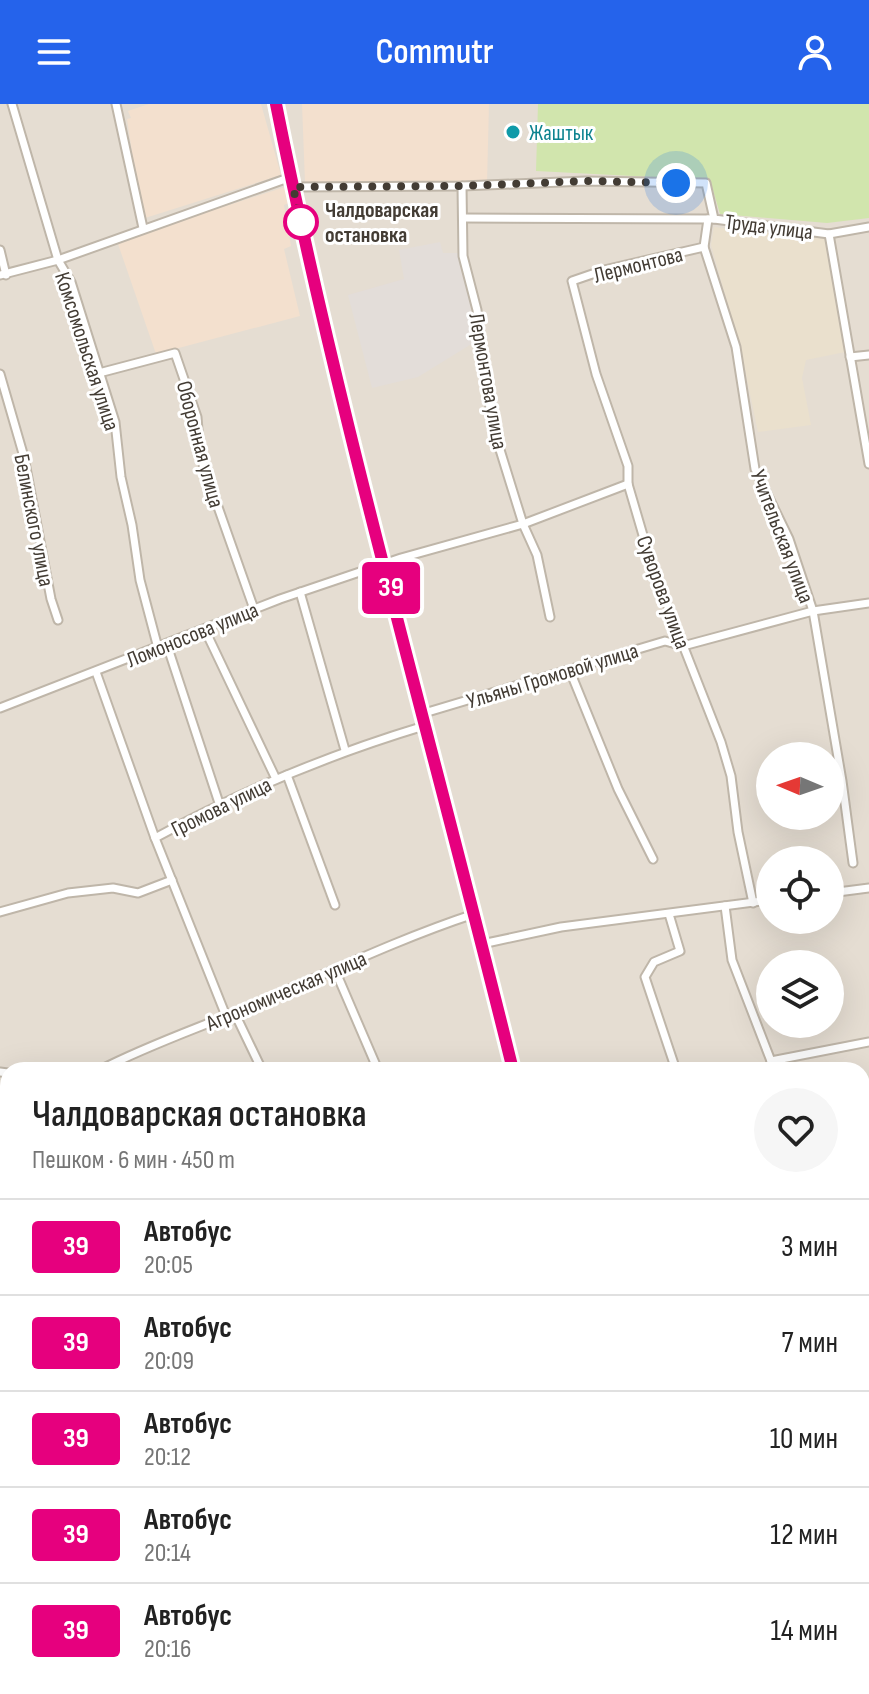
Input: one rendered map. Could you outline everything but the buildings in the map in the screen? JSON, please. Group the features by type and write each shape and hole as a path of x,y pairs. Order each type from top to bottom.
{"highway":[{"path":"276,104 292,182 421,714 511,1062"}],"street":[{"name":"Комсомольская улица","path":"12,104 58,260 71,282 115,422 121,477 140,580 219,803"},
{"path":"116,104 143,228"},
{"name":"Труда улица","path":"292,182 313,185 462,186 586,181 706,183 711,219 829,234 869,227"},
{"path":"0,250 3,275 58,260 143,228 292,182"},
{"name":"Лермонтова улица","path":"462,186 463,256 477,310 492,424 523,524 537,555 550,617"},
{"path":"463,218 711,219"},
{"name":"Учительская улица","path":"711,219 704,247 736,347 755,469 789,539 813,611 853,863"},
{"path":"829,234 869,464"},
{"name":"Лермонтова","path":"572,281 604,270 704,247"},
{"name":"Суворова улица","path":"572,281 596,374 628,466 628,484 652,566 721,742 731,776 738,832 753,903"},
{"name":"Оборонная улица","path":"99,373 175,353 197,417 200,456 254,609"},
{"path":"850,357 869,355"},
{"name":"Белинского улица","path":"0,374 24,457 51,599 58,620"},
{"name":"Ломоносова улица","path":"0,708 300,592 385,563 523,524 628,484"},
{"path":"300,592 345,750"},
{"name":"Ульяны Громовой улица","path":"421,714 665,641 683,646 813,611 869,603"},
{"path":"205,630 276,779"},
{"path":"570,671 618,789 653,859"},
{"path":"96,672 155,838 226,1016 238,1020 258,1062"},
{"name":"Громова улица","path":"155,838 219,803 345,750 424,726"},
{"name":"Громова улица","path":"287,775 335,905"},
{"path":"0,912 68,893 113,888 138,893 172,880"},
{"path":"844,891 869,888"},
{"path":"482,944 561,927 756,902"},
{"path":"725,906 732,960 770,1062"},
{"name":"Агрономическая улица","path":"116,1062 168,1037 474,914"},
{"path":"669,914 680,951 654,962 645,977 673,1062"},
{"path":"335,970 375,1062"},
{"path":"788,1062 869,1042"}],"shaded area":[{"path":"0,104 869,104 869,1062 0,1062"},
{"path":"149,104 261,104 281,175 142,219 127,119 131,118 128,111"},
{"path":"302,104 489,104 487,184 305,183"},
{"path":"288,186 291,202 284,205 291,246 284,249 300,316 156,354 117,241"},
{"path":"714,227 825,239 845,352 806,360 802,378 811,425 758,432 741,351 711,245"},
{"path":"440,242 443,253 460,253 478,340 418,377 372,388 348,295 404,279 399,250"}],"green space":[{"path":"538,104 869,104 869,218 827,223 720,214 710,180 536,171"}],"bus line":[{"name":"39","path":"276,104 319,301 511,1062"}],"place":[{"name":"Жаштык","path":"513,132"},
{"name":"Чалдоварская остановка","path":"301,222"}],"route":[{"path":"301,222 293,187 462,186 586,181 676,183"}]}
